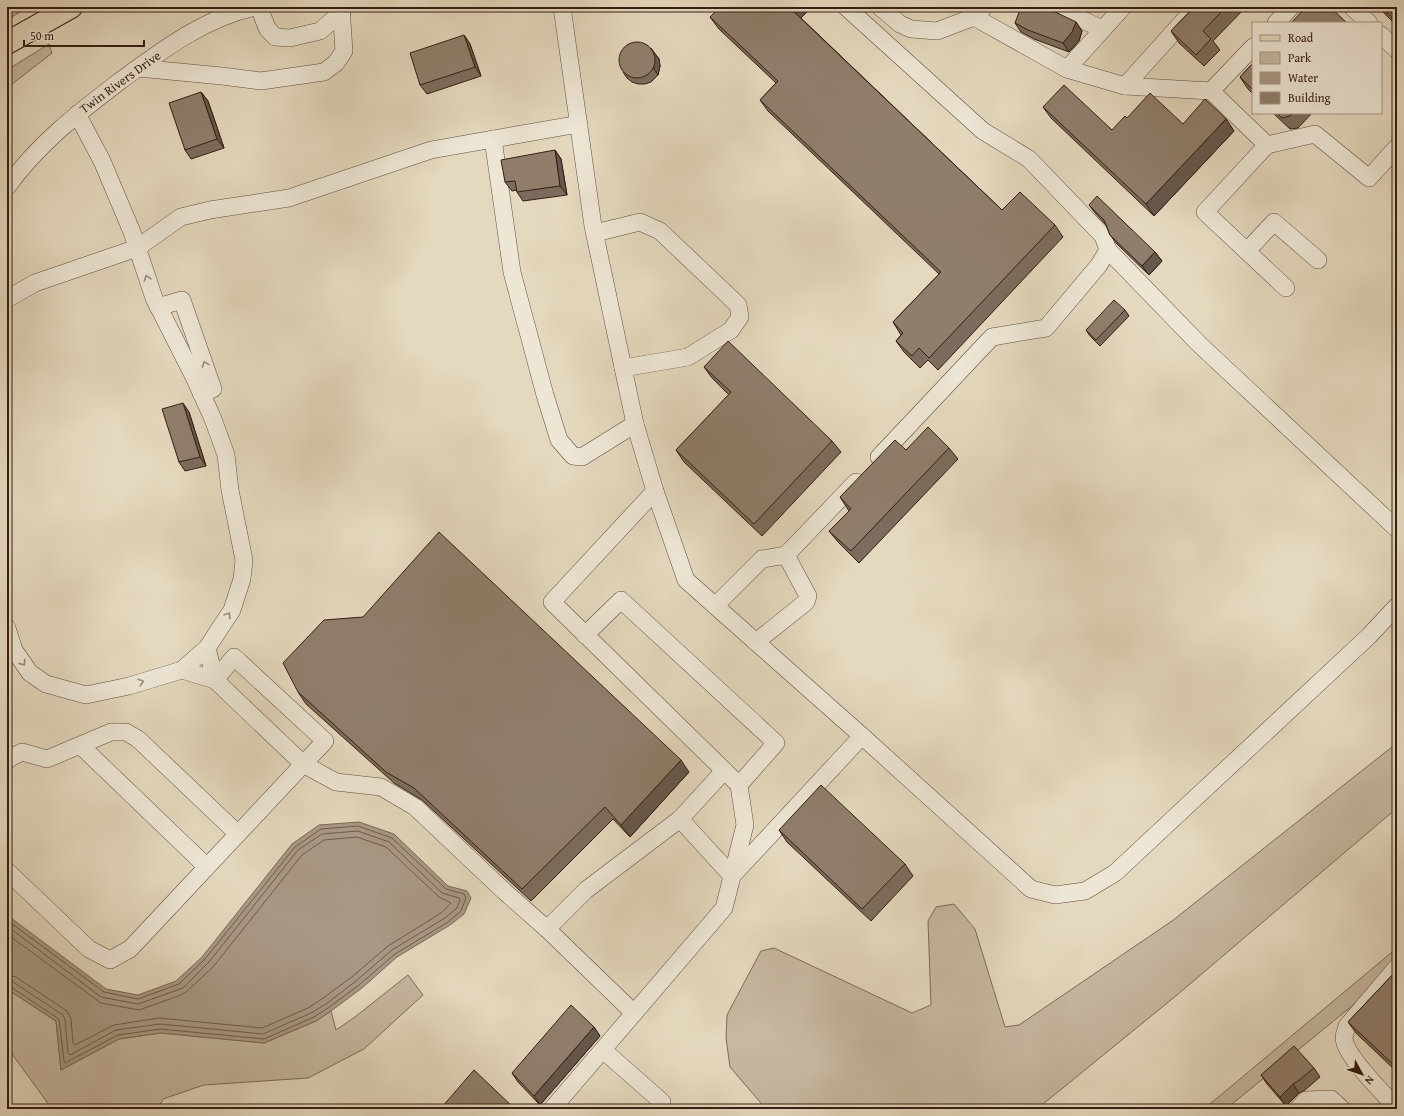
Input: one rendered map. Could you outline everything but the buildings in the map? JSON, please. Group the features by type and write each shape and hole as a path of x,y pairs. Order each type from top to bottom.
{"main road":[{"path":"7,43 71,7"}],"street":[{"name":"Twin Rivers Drive","path":"7,187 18,172 46,141 77,114 138,68 186,35 219,18 255,7"},
{"path":"259,7 267,28 275,37 290,38 320,32 342,10"},
{"path":"562,7 595,233 635,424 655,491 686,580 862,736 1031,889 1055,896 1085,891 1115,873 1369,636 1397,606"},
{"path":"846,7 983,131 1028,159 1103,236 1108,250 1199,344 1397,529"},
{"path":"880,7 900,24 911,29 937,31 979,12 1067,69 1125,86 1211,91 1267,145"},
{"path":"1056,7 1102,29"},
{"path":"1067,69 1123,7"},
{"path":"1125,86 1196,7"},
{"path":"1277,22 1291,7"},
{"path":"1352,7 1368,22"},
{"path":"138,68 261,81 324,72 336,63 344,51 342,10"},
{"path":"1382,36 1397,50"},
{"path":"1211,91 1252,48"},
{"path":"7,628 14,650 30,673 46,684 86,695 129,686 182,670 207,648 232,610 242,579 244,560 230,490 226,456 213,419 158,307 132,232 102,161 77,114"},
{"path":"7,299 36,283 137,248 180,217 210,210 290,198 430,150 579,124"},
{"path":"1286,288 1205,212 1267,145 1315,134 1369,178 1397,147"},
{"path":"493,139 512,272 544,395 559,440 573,456 582,457 635,424"},
{"path":"595,233 640,222 660,230 738,305 740,317 732,330 688,357 623,368"},
{"path":"1247,251 1274,222 1318,260"},
{"path":"715,606 762,559 786,555 992,337 1046,328 1099,265 1108,250"},
{"path":"158,307 182,300 213,389 201,393"},
{"path":"552,1109 724,908 745,825 739,785 552,602 655,491"},
{"path":"756,642 806,602 808,596 786,555"},
{"path":"585,635 621,600 776,743 739,785"},
{"path":"207,648 215,680"},
{"path":"7,871 89,948 110,960 130,949 325,741 234,657 215,680"},
{"path":"182,670 215,680 303,764 336,782 381,787 415,807 504,891 547,929 634,1013"},
{"path":"7,761 22,752 47,759 111,732 126,732 138,739 238,834"},
{"path":"732,876 862,736"},
{"path":"80,746 207,867"},
{"path":"547,929 586,890 680,819 724,771"},
{"path":"680,819 732,876"},
{"path":"1397,967 1347,1026 1344,1038 1347,1048 1355,1060 1397,1108"},
{"path":"603,1050 662,1102 657,1109"},
{"path":"1298,1109 1306,1100 1331,1099 1342,1109"}],"green space":[{"path":"7,7 28,7 7,20"},
{"path":"49,44 52,53 7,88 7,70"},
{"path":"1397,743 1397,808 1177,995 1037,1109 766,1109 730,1067 726,1038 727,1015 761,951 774,948 912,1013 931,1005 928,921 936,907 954,904 975,929 1005,1027 1019,1025 1172,921"},
{"path":"1397,948 1397,969 1226,1109 1204,1109"},
{"path":"408,975 423,995 364,1049 308,1078 204,1085 163,1099 158,1109 52,1109 7,1047 7,989 56,1021 61,1070 119,1039 161,1033 264,1043 316,1021 331,1011 336,1030 355,1017"}],"water":[{"path":"359,822 394,834 448,886 467,891 471,898 464,914 450,925 397,957 362,988 316,1021 264,1043 161,1033 119,1039 61,1070 56,1021 7,989 7,915 106,989 138,995 176,981 202,957 292,844 319,825"}]}
